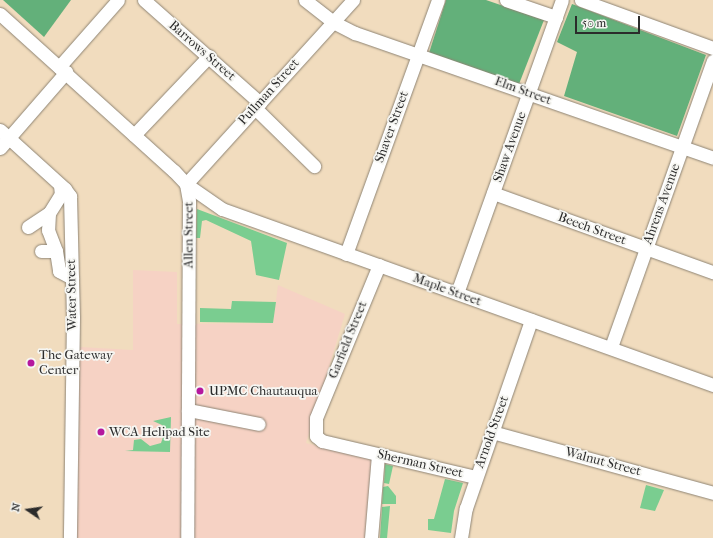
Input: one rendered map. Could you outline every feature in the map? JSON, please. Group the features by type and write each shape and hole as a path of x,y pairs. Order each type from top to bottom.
{"street":[{"path":"0,148 4,134 63,70 118,0"},
{"name":"Barrows Street","path":"144,0 209,56 258,105 314,166"},
{"name":"Elm Street","path":"306,0 333,22 355,33 713,158"},
{"name":"Pullman Street","path":"186,184 353,0"},
{"name":"Shaver Street","path":"346,254 438,0"},
{"path":"506,0 556,17"},
{"name":"Shaw Avenue","path":"457,293 562,0"},
{"path":"582,0 713,48"},
{"name":"Allen Street","path":"0,14 186,184 189,201 187,538"},
{"path":"134,135 209,56"},
{"name":"Ahrens Avenue","path":"610,347 713,61"},
{"name":"Water Street","path":"4,134 70,196 72,278 70,538"},
{"name":"Maple Street","path":"186,184 222,210 457,293 530,324 610,347 713,385"},
{"path":"28,228 49,213 61,194 60,185"},
{"name":"Beech Street","path":"493,193 713,272"},
{"path":"49,213 48,230 56,251 59,271 72,278"},
{"path":"41,251 56,251"},
{"name":"Garfield Street","path":"363,450 322,441 316,436 314,430 342,354 379,265"},
{"name":"Arnold Street","path":"461,538 463,517 530,324"},
{"path":"188,410 260,424"},
{"name":"Walnut Street","path":"492,432 713,493"},
{"name":"Sherman Street","path":"363,450 476,477"},
{"path":"371,538 378,454"}],"shaded area":[{"name":"UPMC Chautauqua","path":"133,270 177,272 177,324 273,323 278,285 345,314 306,443 373,460 365,538 76,538 80,347 133,350"}],"green space":[{"path":"3,0 71,0 44,37"},
{"path":"446,0 486,0 544,20 519,84 429,53"},
{"path":"572,4 706,55 677,136 564,96 577,52 557,42"},
{"path":"197,209 287,243 279,280 256,275 251,241 206,220 202,221 200,238 196,238"},
{"path":"232,301 276,302 273,323 200,322 200,308 231,309"},
{"path":"171,417 170,452 125,451 133,450 134,440 141,439 150,446 161,443 165,431 162,425 153,421"},
{"path":"385,464 393,466 389,484 384,483"},
{"path":"445,479 463,483 454,511 451,533 428,530 428,519 434,519"},
{"path":"646,485 664,490 655,511 640,508"},
{"path":"388,486 396,496 396,504 382,504 383,487"},
{"path":"390,506 387,538 380,538 382,507"}],"place":[{"name":"The Gateway Center","path":"31,363"},
{"name":"UPMC Chautauqua","path":"200,391"},
{"name":"WCA Helipad Site","path":"101,432"}]}
